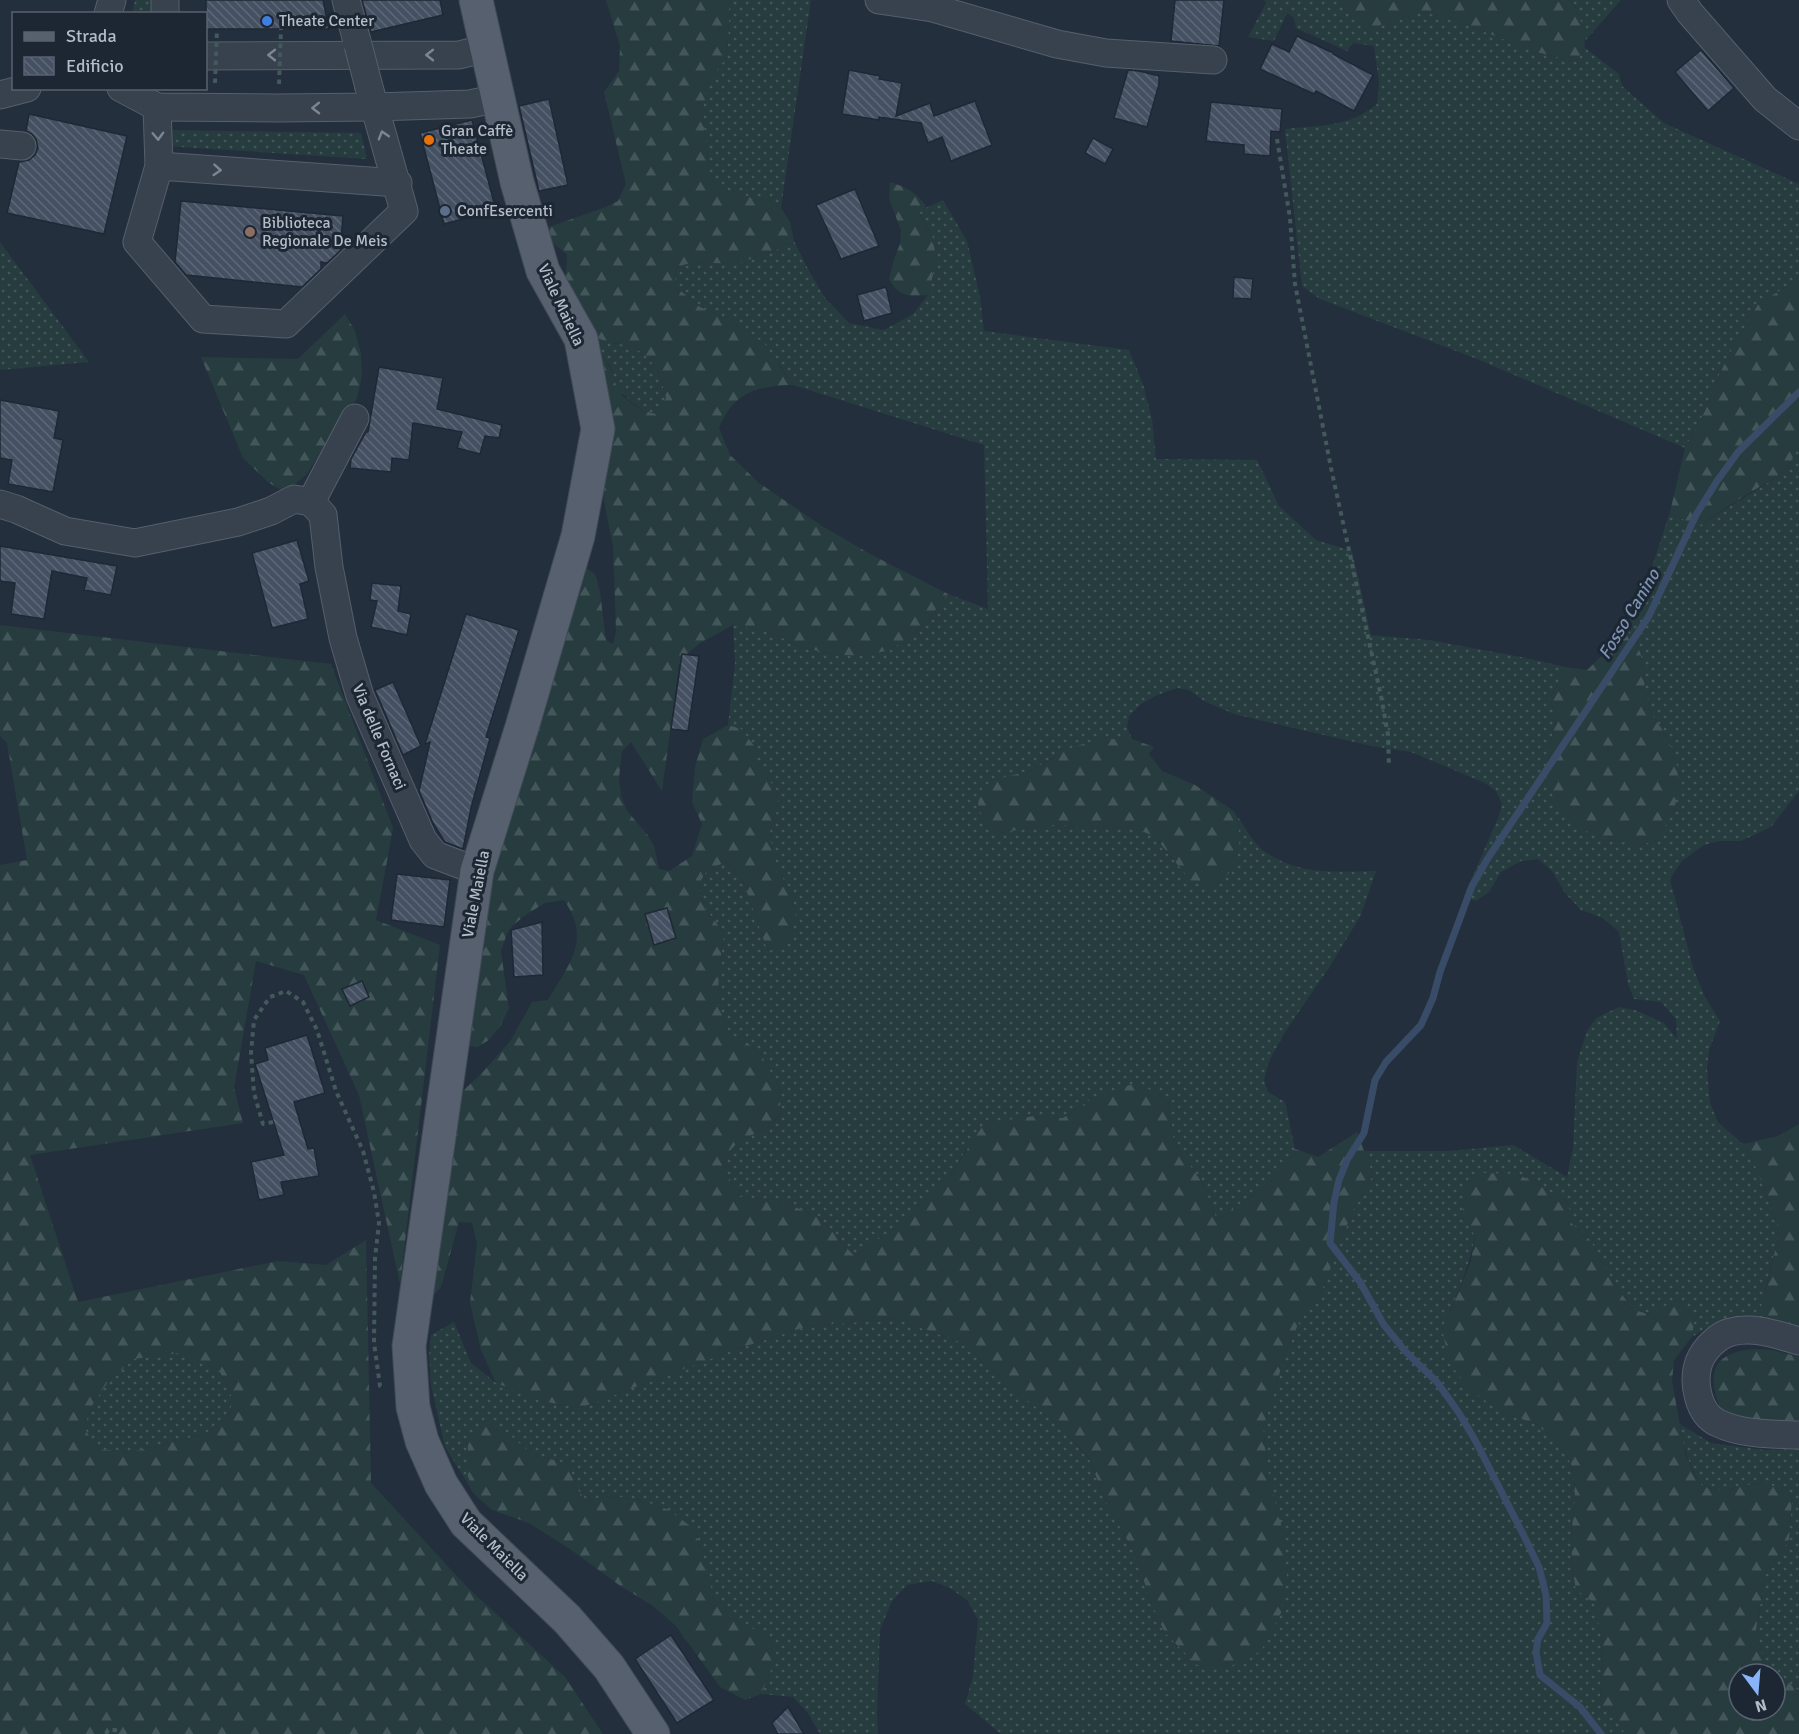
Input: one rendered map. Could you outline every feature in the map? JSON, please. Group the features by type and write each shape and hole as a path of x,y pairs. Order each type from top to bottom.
{"main road":[{"name":"Viale Maiella","path":"476,0 517,182 543,271 581,339 598,429 578,536 477,872 409,1346 413,1407 422,1441 441,1484 466,1523 567,1618 609,1667 653,1734"}],"street":[{"path":"157,107 159,166 137,242 203,319 285,324 404,211 346,0"},
{"path":"879,0 933,8 1057,44 1106,53 1213,60"},
{"path":"1681,0 1765,99 1799,126"},
{"path":"207,56 459,56 487,48"},
{"path":"0,95 19,90"},
{"path":"125,90 157,107 278,108 372,97 470,104 498,98"},
{"path":"159,166 398,183"},
{"path":"0,504 65,531 135,543 237,522 271,511 294,499 311,502 355,418"},
{"name":"Via delle Fornaci","path":"311,502 323,515 329,567 343,638 360,696 423,840 435,855 477,872"},
{"path":"1799,1341 1756,1330 1729,1332 1707,1349 1698,1363 1696,1389 1701,1407 1715,1422 1734,1430 1799,1435"}],"path":[{"path":"215,83 217,29"},
{"path":"279,84 281,29"},
{"path":"1278,139 1290,218 1296,284 1331,468 1381,696 1388,735 1389,768"},
{"path":"273,1122 263,1124 254,1093 251,1053 254,1020 270,997 286,991 303,1002 317,1030 336,1091 363,1151 380,1223 375,1258 374,1343 380,1386 413,1407"},
{"path":"106,1734 108,1730 129,1734"}],"green space":[{"path":"135,0 161,0 161,12 132,12"},
{"path":"606,0 730,0 727,57 709,80 702,113 709,176 717,186 746,196 765,199 781,208 790,222 794,241 748,260 732,263 696,263 676,269 675,286 700,307 732,321 764,343 793,385 768,387 748,393 732,406 719,428 730,455 759,483 822,526 948,594 922,627 891,650 860,656 836,655 800,647 777,635 733,625 700,643 686,655 679,665 662,791 631,742 622,751 619,778 621,796 627,811 654,846 659,869 669,871 692,856 702,824 692,802 695,767 703,739 728,725 741,729 755,747 758,765 777,791 778,808 770,829 772,852 793,902 796,919 789,940 768,952 742,878 726,862 707,870 699,884 702,904 724,933 719,969 718,1005 730,1034 746,1042 760,1053 779,1087 781,1113 765,1130 741,1139 727,1154 725,1171 740,1197 778,1200 819,1217 855,1257 877,1240 903,1225 920,1205 948,1179 984,1124 1034,1116 1063,1118 1093,1098 1138,1082 1168,1102 1174,1143 1203,1184 1217,1220 1272,1181 1289,1161 1295,1149 1318,1157 1357,1132 1373,1175 1353,1210 1320,1295 1298,1324 1284,1359 1263,1428 1269,1477 1284,1536 1287,1577 1281,1613 1261,1651 1225,1669 1197,1665 1165,1633 1152,1605 1135,1554 1106,1502 1089,1458 1064,1431 960,1342 896,1319 808,1326 731,1351 580,1408 541,1401 496,1383 481,1350 470,1303 477,1243 472,1223 459,1222 441,1287 428,1301 451,1102 482,1073 511,1040 532,1002 548,1000 570,963 577,940 572,914 564,900 545,903 512,926 501,952 509,1008 501,1025 489,1040 477,1047 469,1046 459,1035 477,905 583,566 595,574 600,592 606,640 613,644 616,631 613,546 602,491 601,357 610,367 620,392 634,405 656,414 666,398 661,379 647,357 631,347 595,336 566,287 567,254 544,237 546,228 618,201 626,184 604,92 619,71 620,46"},
{"path":"730,0 811,0 781,208 765,199 746,196 717,186 709,176 702,113 709,80 727,57"},
{"path":"1264,0 1341,0 1344,10 1373,36 1380,25 1423,12 1455,20 1533,51 1576,62 1585,48 1619,74 1622,86 1664,123 1799,184 1799,282 1793,283 1759,303 1719,375 1705,411 1685,448 1477,359 1320,299 1302,286 1285,129 1333,124 1366,112 1377,104 1379,83 1374,46 1353,43 1347,51 1296,28 1294,18 1287,13 1274,41 1248,37 1266,3"},
{"path":"1341,0 1570,0 1579,16 1585,48 1576,62 1533,51 1455,20 1423,12 1380,25 1374,37 1344,10"},
{"path":"1570,0 1621,0 1585,41 1575,5"},
{"path":"165,130 361,133 367,159 165,146"},
{"path":"890,182 911,191 927,208 919,212 933,238 936,262 928,295 915,296 901,293 889,279 900,244 901,230 889,199"},
{"path":"943,200 967,241 980,297 984,331 1129,350 1143,384 1152,419 1156,459 1257,460 1279,506 1316,540 1352,551 1371,635 1429,640 1566,667 1550,698 1556,722 1549,748 1610,840 1640,845 1657,840 1676,757 1664,732 1651,713 1645,689 1641,655 1636,641 1622,625 1651,570 1670,512 1697,527 1788,470 1799,441 1799,791 1771,827 1741,841 1719,841 1704,845 1682,861 1670,879 1693,968 1706,999 1720,1021 1709,1050 1707,1069 1710,1103 1718,1122 1743,1144 1755,1165 1777,1222 1778,1239 1765,1289 1766,1321 1740,1317 1715,1323 1692,1337 1694,1323 1634,1310 1616,1287 1590,1240 1572,1224 1568,1202 1518,1174 1463,1217 1475,1235 1466,1272 1442,1329 1502,1413 1534,1423 1561,1443 1574,1471 1575,1500 1571,1536 1572,1568 1576,1589 1595,1604 1602,1640 1600,1704 1617,1718 1625,1734 1001,1734 965,1704 973,1676 978,1620 968,1601 950,1588 932,1581 907,1585 892,1601 880,1630 878,1734 820,1734 808,1713 793,1697 761,1694 770,1673 765,1635 730,1617 711,1591 703,1555 694,1529 641,1500 609,1496 587,1501 576,1488 569,1465 535,1457 507,1433 467,1474 475,1495 445,1447 431,1385 429,1354 431,1335 454,1322 471,1363 496,1383 541,1401 580,1408 731,1351 808,1326 896,1319 960,1342 1064,1431 1089,1459 1106,1502 1135,1554 1152,1605 1269,1477 1263,1428 1284,1359 1298,1323 1320,1295 1353,1210 1373,1175 1364,1151 1449,1151 1513,1145 1567,1177 1573,1148 1577,1062 1587,1031 1596,1018 1619,1007 1635,1010 1664,1023 1677,1039 1676,1019 1661,1002 1634,999 1628,984 1619,932 1603,918 1581,910 1565,893 1552,871 1538,859 1521,861 1501,872 1489,892 1476,901 1464,896 1499,816 1502,804 1496,791 1485,783 1411,752 1371,746 1234,714 1204,701 1189,690 1177,688 1141,704 1129,716 1127,727 1132,739 1101,739 1054,757 1032,770 1005,777 998,833 1050,825 1131,827 1154,836 1172,859 1239,845 1238,817 1258,846 1279,860 1320,871 1376,871 1361,915 1285,1032 1269,1061 1264,1080 1268,1092 1285,1102 1295,1149 1281,1171 1272,1181 1217,1220 1203,1184 1174,1143 1168,1102 1093,1098 1063,1118 1034,1116 966,1150 948,1179 920,1205 903,1225 877,1240 855,1257 819,1217 778,1200 740,1197 725,1171 727,1154 741,1139 765,1130 781,1114 779,1087 760,1053 746,1042 730,1035 718,1005 719,969 724,933 702,904 699,884 707,870 726,862 742,878 768,951 796,919 793,902 772,853 770,829 778,808 777,791 758,765 754,747 741,729 728,725 735,663 733,625 777,635 800,647 836,655 860,656 891,650 922,627 948,594 988,609 984,445 793,385 779,364 732,321 700,307 675,286 676,269 696,263 732,263 748,260 794,241 825,298 849,323 884,330 913,314 928,295 933,238 919,211"},
{"path":"0,242 89,362 0,370"},
{"path":"1799,282 1799,441 1788,470 1697,527 1670,512 1685,448 1705,411 1719,375 1759,303 1793,283"},
{"path":"345,314 355,331 361,354 362,375 357,398 306,475 285,492 269,483 243,458 201,357 298,359"},
{"path":"582,320 608,341 638,350 655,367 666,398 656,415 646,412 631,402 617,388 610,365 601,357"},
{"path":"0,625 331,664 393,828 376,920 440,945 400,1284 359,1095 304,975 256,961 234,1088 243,1123 30,1155 78,1302 278,1261 326,1265 366,1240 371,1483 467,1587 565,1677 603,1734 0,1734 0,865 27,860 7,743 0,736","holes":["180,1353 220,1372 234,1401 226,1418 205,1434 131,1452 95,1449 84,1426 94,1402 108,1382 134,1359"]},
{"path":"1622,625 1636,641 1641,655 1645,689 1651,713 1664,732 1676,757 1679,786 1674,811 1657,840 1640,845 1610,840 1583,830 1559,812 1548,782 1549,748 1556,722 1550,698 1566,667 1587,670 1607,651"},
{"path":"1101,739 1132,739 1154,747 1149,754 1162,771 1195,785 1234,811 1237,816 1239,834 1237,860 1225,876 1210,887 1191,881 1154,836 1131,827 1050,825 998,833 984,823 978,804 982,788 1005,777 1032,770 1073,747"},
{"path":"1799,1124 1799,1329 1766,1321 1761,1307 1778,1239 1777,1222 1755,1165 1743,1144 1778,1136"},
{"path":"1482,1173 1518,1174 1568,1202 1572,1224 1590,1240 1616,1287 1634,1310 1649,1314 1675,1301 1692,1316 1694,1323 1692,1337 1674,1360 1672,1381 1685,1453 1693,1472 1702,1486 1721,1491 1762,1482 1784,1490 1792,1499 1789,1540 1765,1576 1756,1630 1764,1662 1727,1662 1727,1722 1787,1722 1787,1681 1799,1691 1799,1734 1625,1734 1617,1718 1600,1704 1602,1640 1595,1604 1576,1589 1572,1568 1574,1471 1561,1443 1534,1423 1502,1413 1471,1390 1450,1364 1442,1329 1471,1261 1475,1236 1463,1217 1464,1188"},
{"path":"1755,1349 1773,1350 1799,1357 1799,1426 1748,1419 1720,1408 1714,1384 1717,1366 1730,1354"},
{"path":"180,1352 220,1372 234,1401 226,1418 205,1434 131,1452 94,1449 84,1426 94,1402 108,1382 134,1359"},
{"path":"486,1418 535,1457 569,1465 576,1488 587,1501 609,1496 641,1500 669,1510 694,1529 712,1591 730,1617 765,1635 777,1650 761,1694 745,1700 720,1687 676,1626 653,1606 529,1523 492,1510 475,1495 467,1474 468,1445"},
{"path":"1680,1424 1711,1443 1765,1450 1799,1449 1799,1691 1787,1681 1787,1662 1764,1662 1756,1630 1765,1576 1789,1540 1792,1499 1762,1482 1721,1491 1702,1486 1687,1456"}],"building":[{"name":"Theate Center","path":"206,0 323,0 329,29 207,29"},
{"path":"362,0 440,0 443,15 371,32"},
{"path":"1175,0 1224,0 1219,46 1171,41"},
{"path":"1297,36 1373,75 1354,111 1316,91 1314,94 1260,69 1272,44 1289,52"},
{"path":"1701,50 1734,88 1708,111 1675,72"},
{"path":"849,70 902,83 896,116 930,103 934,116 975,101 992,145 951,161 942,137 928,143 921,123 842,114"},
{"path":"1128,70 1159,76 1159,84 1147,127 1114,118"},
{"path":"549,99 568,185 539,191 519,106"},
{"path":"1211,102 1282,109 1280,132 1271,131 1270,156 1244,154 1244,145 1206,141"},
{"path":"29,114 127,136 104,234 7,213 19,162 29,160 38,148 36,139 26,131"},
{"path":"472,120 496,210 444,224 420,133"},
{"path":"1093,138 1113,149 1105,164 1085,153"},
{"path":"855,189 879,246 841,259 816,205"},
{"name":"Biblioteca Regionale De Meis","path":"181,201 343,216 340,251 327,263 321,262 321,269 302,287 186,275 175,262"},
{"path":"1234,277 1253,279 1251,299 1233,298"},
{"path":"886,287 892,313 864,321 857,295"},
{"path":"379,367 443,378 437,409 502,425 499,438 485,436 480,454 457,448 462,432 413,423 409,460 392,458 391,472 350,468 351,459 368,432"},
{"path":"0,400 59,411 54,438 63,440 53,492 8,484 12,460 0,458"},
{"path":"297,540 309,581 300,584 308,619 272,628 252,553"},
{"path":"0,546 117,566 111,595 84,590 87,578 52,571 44,619 11,614 15,583 0,581"},
{"path":"372,583 401,586 398,611 411,614 407,635 371,627 377,601 370,600"},
{"path":"466,614 519,630 486,737 490,738 471,808 463,849 445,842 433,823 419,791 430,742 425,744"},
{"path":"682,654 699,656 688,731 671,729"},
{"path":"393,682 421,746 403,755 375,690"},
{"path":"397,874 450,880 444,927 391,920"},
{"path":"667,908 676,938 654,945 645,914"},
{"path":"542,922 543,975 514,977 511,930"},
{"path":"362,981 369,997 350,1006 342,989"},
{"path":"307,1035 325,1093 294,1102 308,1149 314,1148 319,1176 281,1182 284,1195 259,1200 251,1162 284,1155 255,1064 268,1060 265,1048"},
{"path":"671,1635 714,1700 677,1723 635,1659"},
{"path":"788,1707 804,1734 778,1734 772,1723"}],"waterway":[{"name":"Fosso Canino","path":"1601,1734 1580,1707 1540,1675 1536,1652 1538,1639 1547,1623 1546,1595 1539,1567 1459,1413 1437,1382 1405,1351 1384,1325 1360,1282 1330,1243 1334,1202 1347,1160 1364,1133 1375,1080 1386,1062 1421,1025 1433,998 1440,972 1472,886 1488,858 1649,616 1696,515 1717,481 1738,452 1799,392"}],"place":[{"name":"Theate Center","path":"267,21"},
{"name":"Gran Caffè Theate","path":"429,140"},
{"name":"ConfEsercenti","path":"445,211"},
{"name":"Biblioteca Regionale De Meis","path":"250,232"}]}
